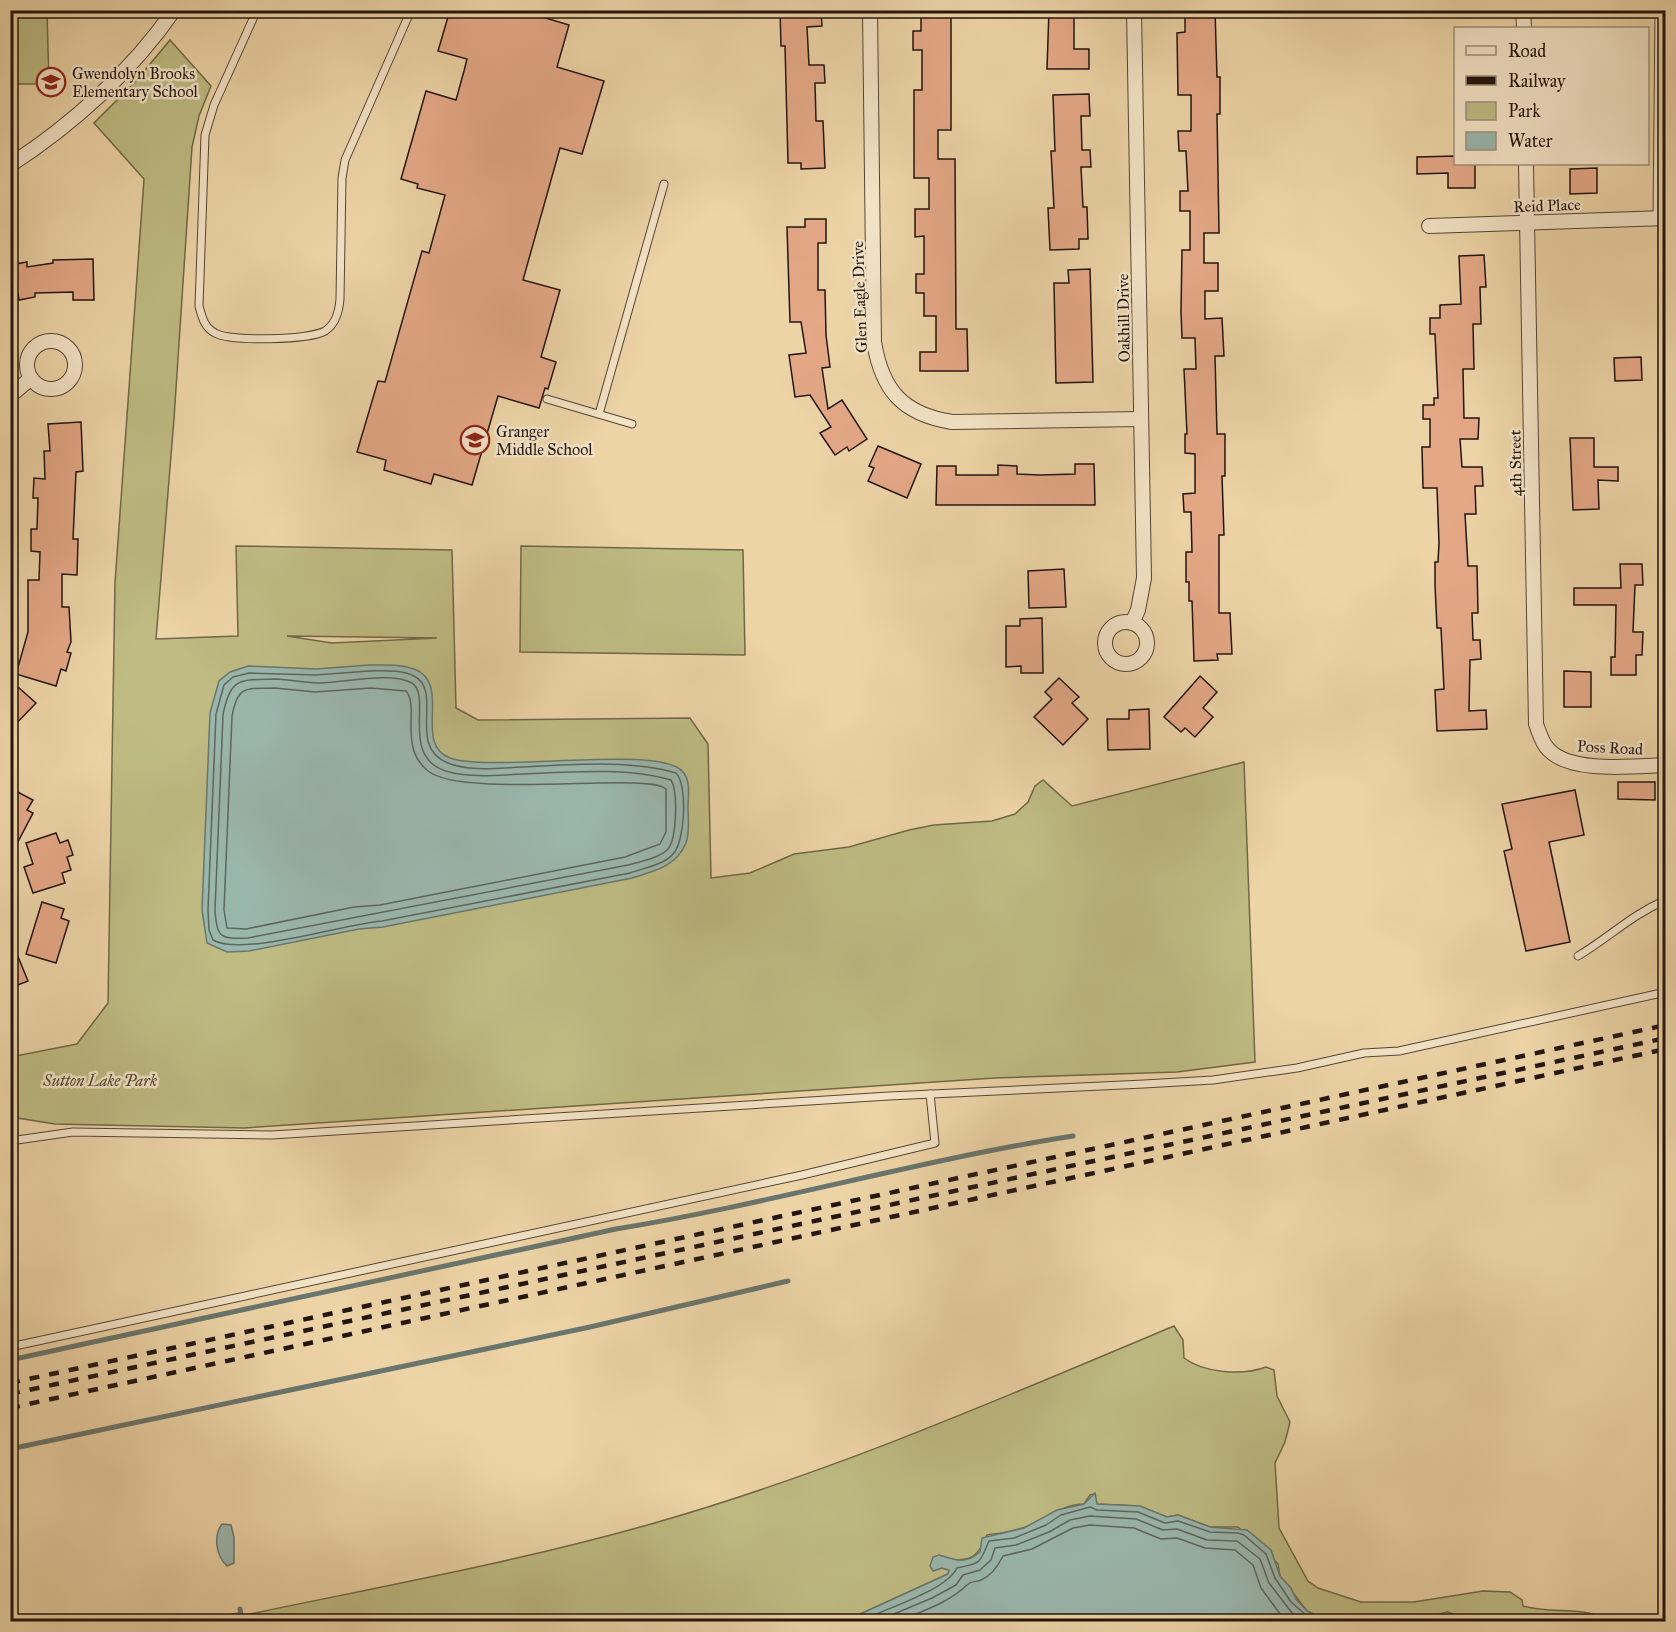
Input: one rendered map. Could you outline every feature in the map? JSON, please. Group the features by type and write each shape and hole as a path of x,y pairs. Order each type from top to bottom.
{"street":[{"path":"10,165 51,136 110,84 154,36 174,10"},
{"name":"Glen Eagle Drive","path":"870,10 874,342 880,370 887,385 904,403 917,412 931,419 952,422 1141,418"},
{"name":"Oakhill Drive","path":"1132,623 1138,610 1144,578 1134,10"},
{"path":"1523,10 1524,27"},
{"name":"4th Street","path":"1526,165 1536,724 1546,747 1555,755"},
{"name":"Reid Place","path":"1429,226 1661,218"},
{"path":"10,396 31,378"},
{"name":"Poss Road","path":"1555,755 1590,766 1665,765"}],"lane":[{"path":"256,10 214,105 203,153 199,306 207,328 222,337 302,337 325,331 336,319 340,299 342,178 345,160 411,10"},
{"path":"1659,10 1661,218"},
{"path":"599,414 664,184"},
{"path":"546,399 632,424"},
{"path":"1578,956 1604,940 1637,912 1665,900"},
{"path":"10,1141 73,1132 272,1135 930,1094 1178,1082 1297,1068 1364,1053 1399,1051 1466,1038 1665,992"},
{"path":"10,1347 802,1175 935,1143 930,1094"}],"green space":[{"path":"10,11 47,11 49,84 11,84"},
{"name":"Sutton Lake Park","path":"170,40 211,86 199,116 192,147 174,419 156,639 238,636 236,546 452,550 456,708 478,720 690,718 708,744 711,878 750,873 794,854 849,847 909,830 934,825 992,821 1015,814 1028,802 1035,786 1043,780 1072,806 1244,762 1255,1062 1177,1072 995,1078 244,1128 55,1124 11,1117 10,1057 77,1044 108,1003 115,583 144,179 94,123 136,81","holes":["287,636 437,638 332,643"]},
{"path":"521,546 743,550 745,655 520,652"},
{"path":"1174,1326 1183,1340 1184,1358 1192,1363 1224,1372 1246,1372 1266,1367 1274,1370 1277,1396 1290,1422 1285,1442 1275,1463 1279,1528 1308,1581 1318,1588 1361,1602 1414,1602 1483,1591 1510,1592 1522,1600 1523,1606 1534,1609 1589,1613 1610,1621 1473,1621 1447,1612 1418,1621 1387,1621 1385,1616 1366,1621 1328,1621 1307,1611 1280,1576 1278,1564 1238,1527 1210,1527 1178,1515 1167,1517 1139,1506 1096,1504 1095,1494 1090,1495 1084,1504 1066,1507 1034,1524 987,1535 981,1547 971,1558 955,1560 942,1568 950,1570 948,1574 845,1621 492,1622 491,1618 485,1615 479,1622 212,1622 548,1551 724,1502 919,1432"}],"water":[{"path":"369,665 408,667 425,676 431,687 433,700 434,740 439,751 450,758 471,762 501,763 643,760 668,764 683,772 688,784 689,825 682,851 664,867 632,878 383,927 359,929 249,951 227,952 207,943 202,910 210,713 219,681 230,672 248,666 316,669"},
{"path":"1095,1493 1097,1504 1140,1506 1167,1517 1178,1515 1210,1527 1247,1530 1271,1550 1280,1576 1291,1588 1296,1599 1307,1611 1328,1621 845,1621 948,1574 949,1570 942,1568 933,1571 930,1566 933,1557 939,1555 955,1560 970,1559 980,1552 982,1538 1024,1528 1057,1510 1084,1504"},
{"path":"222,1524 231,1525 234,1537 234,1563 227,1566 220,1557 217,1546 217,1534"},
{"path":"1447,1612 1473,1621 1418,1621"}],"building":[{"path":"450,10 519,10 569,25 557,67 604,81 582,154 560,148 523,280 560,290 541,357 556,362 548,389 545,388 539,408 498,396 472,485 434,474 431,484 384,470 386,460 357,452 378,381 385,382 422,251 429,253 445,195 417,188 418,184 401,179 426,91 456,100 467,59 438,51"},
{"path":"780,10 821,10 822,26 807,27 809,65 824,65 825,83 815,83 816,121 823,121 825,168 801,169 801,163 788,163 785,46 781,46"},
{"path":"921,10 951,10 951,130 938,130 938,159 955,159 956,329 967,329 968,371 920,371 920,352 936,352 936,316 924,316 924,293 916,293 916,274 924,274 924,236 915,237 915,209 929,209 929,178 914,178 914,90 922,90 922,50 913,50 913,31 921,31"},
{"path":"1049,10 1074,10 1074,49 1089,49 1089,69 1047,69"},
{"path":"1185,10 1215,10 1217,77 1220,77 1220,114 1217,114 1219,233 1204,233 1204,263 1218,263 1218,291 1205,291 1205,319 1222,318 1224,356 1215,356 1217,434 1225,434 1225,476 1222,476 1224,535 1219,535 1219,613 1230,613 1232,654 1217,654 1218,660 1194,661 1192,601 1189,601 1189,582 1186,582 1186,552 1192,552 1191,512 1184,512 1183,494 1195,493 1195,454 1185,453 1185,434 1187,434 1184,369 1196,369 1195,338 1182,338 1181,312 1182,250 1190,250 1190,211 1180,211 1180,191 1188,191 1186,151 1179,151 1178,131 1191,131 1191,95 1178,95 1177,33 1185,32"},
{"path":"1089,94 1090,116 1081,116 1082,150 1090,150 1091,167 1081,167 1083,207 1087,207 1088,239 1079,239 1079,249 1050,250 1048,208 1054,208 1051,151 1055,151 1053,95"},
{"path":"1454,156 1454,165 1475,165 1475,188 1448,188 1448,173 1417,174 1417,157"},
{"path":"1597,168 1597,193 1570,194 1570,169"},
{"path":"805,219 826,219 826,243 818,243 818,290 825,290 826,335 830,367 822,368 828,409 842,400 867,439 849,451 847,447 835,455 820,433 831,427 810,395 795,397 789,355 806,353 801,322 790,322 787,227 805,227"},
{"path":"1484,255 1486,287 1480,287 1481,324 1473,324 1474,369 1463,369 1464,418 1479,418 1478,439 1460,439 1462,467 1482,467 1483,486 1475,486 1476,514 1465,514 1468,566 1477,566 1478,613 1472,613 1473,640 1480,640 1481,659 1470,660 1469,711 1486,710 1487,729 1437,731 1435,690 1444,689 1441,628 1437,628 1435,585 1435,562 1438,562 1439,543 1437,488 1423,488 1422,447 1430,447 1430,419 1423,419 1423,405 1434,405 1434,398 1438,398 1435,334 1430,334 1430,318 1440,318 1440,305 1461,304 1459,256"},
{"path":"93,259 94,300 73,300 73,292 35,293 35,297 19,300 18,293 10,294 10,265 27,262 27,267 53,263 53,260"},
{"path":"1090,269 1093,382 1056,383 1054,283 1069,283 1068,270"},
{"path":"1641,357 1642,380 1615,381 1614,358"},
{"path":"81,422 83,471 76,472 73,539 78,539 77,575 62,574 62,607 69,607 71,642 67,652 71,653 66,671 61,669 56,686 16,674 28,632 28,580 39,580 40,552 31,551 31,529 37,529 38,498 33,498 34,478 45,479 44,451 50,451 48,424"},
{"path":"1570,438 1594,438 1594,467 1618,467 1618,481 1598,480 1599,509 1573,510"},
{"path":"878,446 921,464 907,498 868,481 874,468 869,466"},
{"path":"1075,464 1094,464 1095,505 936,505 937,466 956,466 956,475 998,475 998,465 1017,466 1017,474 1040,475 1075,474"},
{"path":"1620,564 1642,564 1643,585 1635,585 1633,632 1643,632 1642,655 1636,655 1636,675 1611,675 1611,657 1615,657 1616,605 1574,605 1574,588 1621,588"},
{"path":"1064,569 1066,607 1029,608 1028,571"},
{"path":"1042,618 1043,673 1021,673 1021,666 1006,667 1006,626 1020,626 1020,619"},
{"path":"1564,671 1591,672 1591,707 1564,707"},
{"path":"1200,676 1217,692 1203,708 1213,717 1195,737 1185,728 1181,732 1164,717"},
{"path":"1059,678 1079,697 1072,703 1088,719 1063,745 1034,717 1052,699 1045,692"},
{"path":"10,680 36,703 10,730"},
{"path":"1149,709 1150,749 1108,750 1107,719 1129,719 1129,710"},
{"path":"1618,782 1655,782 1655,800 1618,799"},
{"path":"10,788 33,800 27,810 33,813 10,857"},
{"path":"1575,790 1584,835 1549,842 1570,942 1526,951 1504,851 1512,849 1502,804"},
{"path":"56,833 60,843 68,840 73,855 67,857 71,870 62,873 65,883 33,893 24,867 33,864 26,843"},
{"path":"42,902 64,909 61,918 69,921 56,963 26,954"},
{"path":"10,937 28,981 10,988"}],"waterway":[{"path":"10,1360 616,1229 674,1219 958,1157 1073,1136"},
{"path":"10,1449 590,1327 788,1281"},
{"path":"206,1622 241,1614 240,1609"}],"railway":[{"path":"10,1383 1666,1025"},
{"path":"10,1394 1666,1038"},
{"path":"10,1408 1666,1049"}],"place":[{"name":"Gwendolyn Brooks Elementary School","path":"51,82"},
{"name":"Granger Middle School","path":"475,440"}]}
